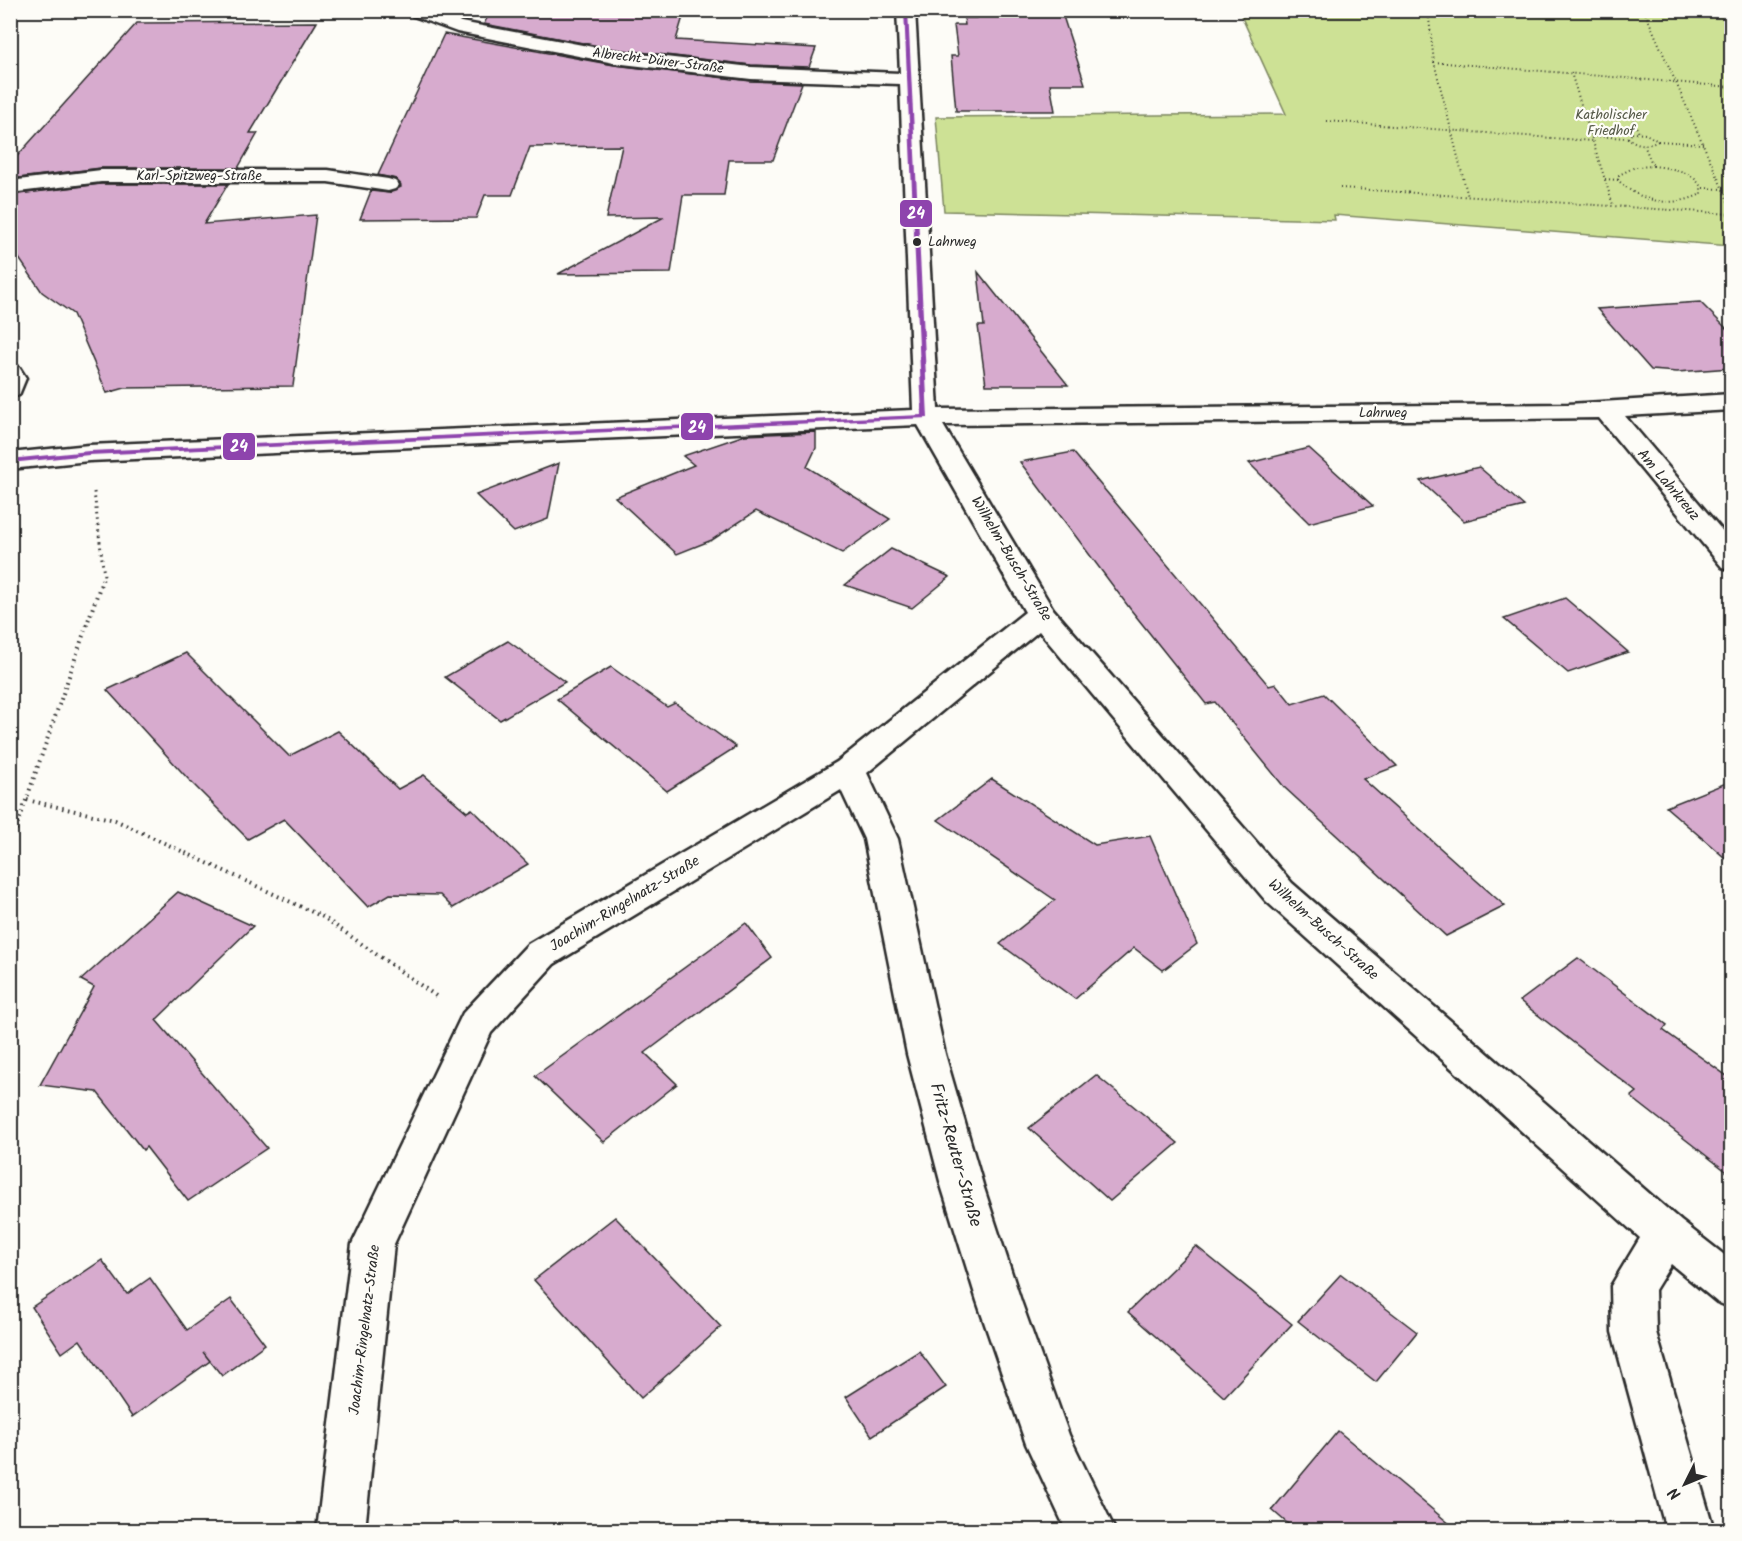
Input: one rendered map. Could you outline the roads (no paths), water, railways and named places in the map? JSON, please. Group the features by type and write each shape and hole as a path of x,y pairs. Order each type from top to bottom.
{"street":[{"name":"Albrecht-Dürer-Straße","path":"414,10 458,27 614,57 751,73 908,79"},
{"path":"906,10 926,417"},
{"name":"Karl-Spitzweg-Straße","path":"10,187 101,176 328,176 388,185"},
{"path":"10,372 12,378 10,390"},
{"name":"Lahrweg","path":"10,461 89,453 926,417 1544,412 1731,402"},
{"name":"Am Lahrkreuz","path":"1605,409 1731,561"},
{"name":"Wilhelm-Busch-Straße","path":"926,417 1041,614 1279,892 1666,1234 1731,1288"},
{"name":"Joachim-Ringelnatz-Straße","path":"341,1530 373,1244 476,1024 541,954 849,770 1041,614"},
{"name":"Fritz-Reuter-Straße","path":"849,770 881,839 926,1054 962,1185 999,1301 1049,1444 1090,1530"},
{"path":"1666,1234 1633,1286 1634,1332 1690,1530"}],"place":[{"name":"Lahrweg","path":"917,242"}],"park label":[{"name":"Katholischer Friedhof","path":"1611,124"}]}
